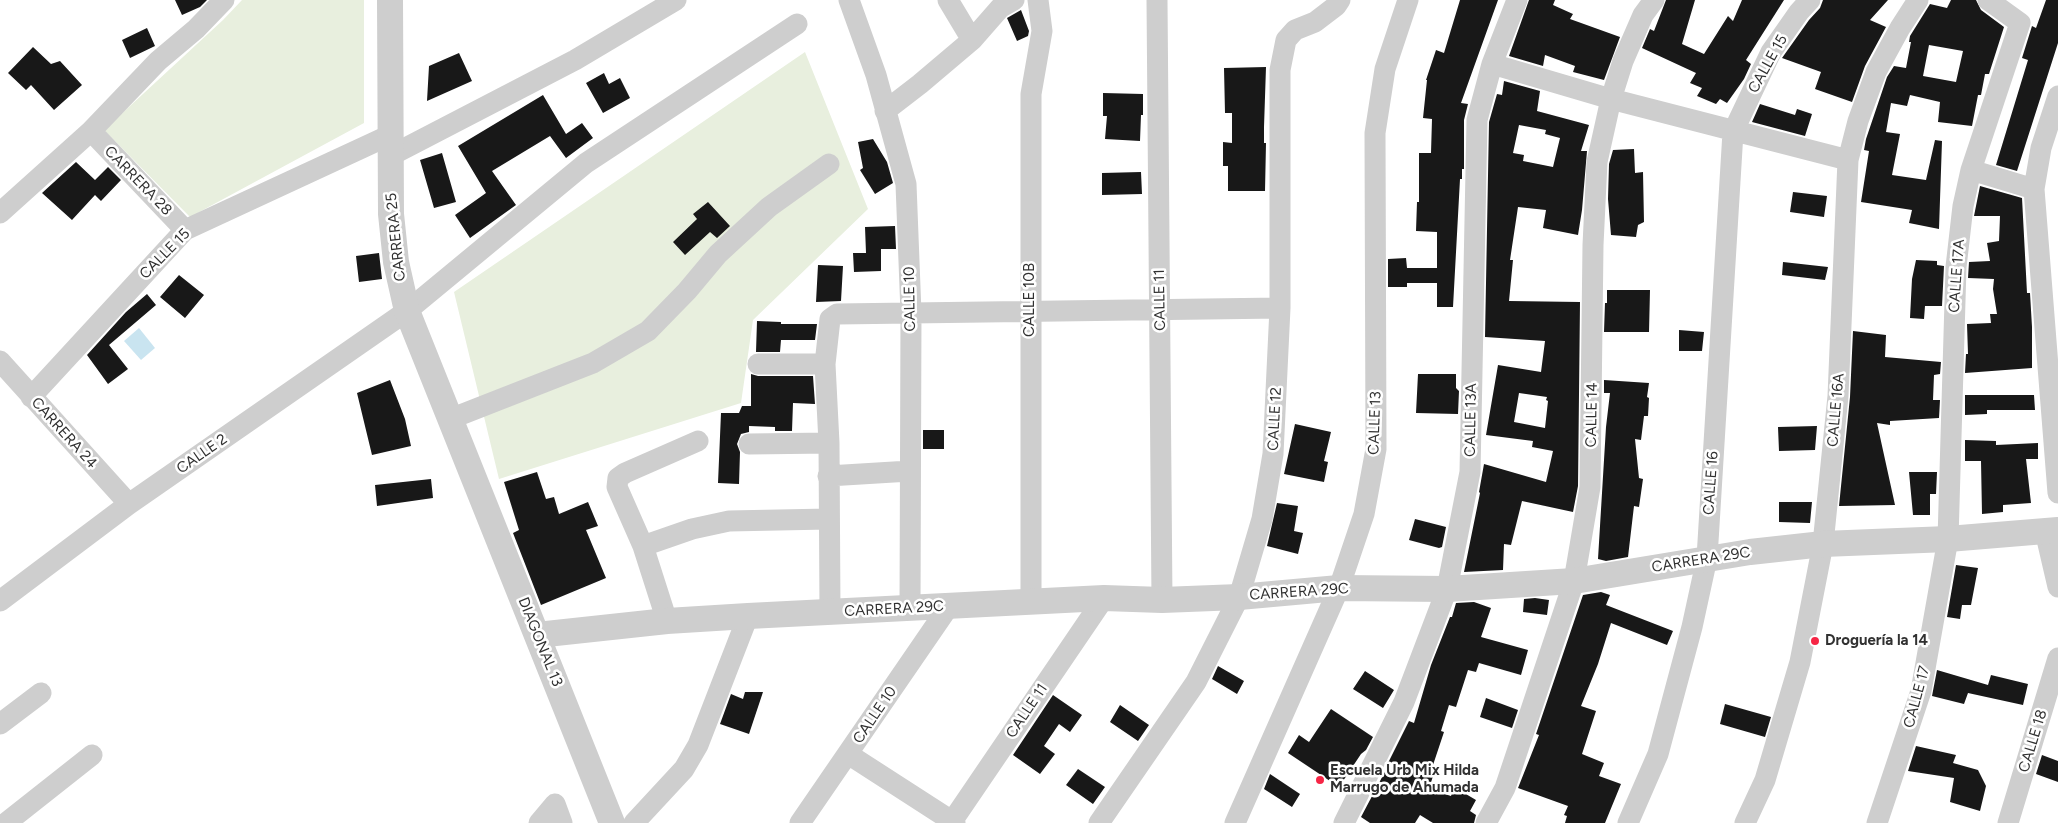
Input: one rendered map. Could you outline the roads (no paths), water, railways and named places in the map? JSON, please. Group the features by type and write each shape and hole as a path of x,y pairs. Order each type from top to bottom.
{"street":[{"path":"0,213 91,132 158,61 196,30 224,0"},
{"name":"CARRERA 25","path":"390,0 391,214 396,262 407,312 467,461"},
{"name":"CALLE 15","path":"31,397 185,230 390,145 575,60 676,0"},
{"name":"CALLE 10","path":"849,0 876,75 906,184 911,313 910,608"},
{"path":"948,0 972,40"},
{"path":"885,111 972,40 1000,8 1014,0"},
{"name":"CALLE 10B","path":"1032,602 1031,94 1042,31 1038,0"},
{"name":"CALLE 11","path":"1157,0 1162,600"},
{"name":"CALLE 12","path":"1099,823 1196,682 1239,597 1262,519 1273,454 1280,308 1280,70 1286,40 1296,30 1315,22 1336,6 1340,0"},
{"name":"CALLE 13","path":"1235,823 1339,588 1364,514 1376,449 1375,133 1385,69 1408,0"},
{"name":"CALLE 13A","path":"1347,822 1404,702 1447,589 1470,472 1477,120 1492,64 1517,0"},
{"name":"CALLE 14","path":"1486,823 1505,788 1574,581 1590,487 1593,245 1597,172 1611,99 1623,61 1644,15 1654,0"},
{"name":"CALLE 15","path":"1733,132 1771,52 1799,12 1810,0"},
{"name":"CALLE 16A","path":"1745,823 1765,780 1800,662 1823,544 1838,396 1848,160 1858,121 1876,72 1918,0"},
{"name":"CALLE 17A","path":"1948,539 1956,267 1963,206 1971,170 2020,23 1988,0"},
{"name":"CALLE 2","path":"0,601 129,504 407,312 586,163 797,24"},
{"path":"1492,64 1733,132 1848,160"},
{"path":"2058,96 2041,148 2034,189 2058,493"},
{"name":"CARRERA 28","path":"91,132 185,230"},
{"name":"CALLE 16","path":"1628,823 1658,754 1692,627 1707,558 1733,132"},
{"path":"450,419 593,364 648,331 687,291 718,254 768,207 829,164"},
{"path":"1971,170 2034,189"},
{"path":"830,612 825,364 830,319 837,314 1030,312 1160,308 1280,308"},
{"name":"CARRERA 24","path":"0,362 129,504"},
{"path":"758,364 825,364"},
{"path":"667,621 643,546 616,487 618,478 625,473 698,442"},
{"path":"750,444 828,443"},
{"name":"DIAGONAL 13","path":"467,461 612,823"},
{"path":"828,476 910,471"},
{"path":"643,546 692,529 729,521 828,519"},
{"path":"2051,530 2058,587"},
{"name":"CARRERA 29C","path":"537,635 667,621 748,616 1104,598 1162,600 1239,597 1339,588 1447,589 1574,581 1707,558 1823,544 1948,539 2051,530"},
{"name":"CALLE 17","path":"1877,823 1921,691 1948,539"},
{"name":"CALLE 11","path":"953,822 1104,598"},
{"name":"CALLE 10","path":"800,823 949,606"},
{"path":"634,823 684,769 698,745 748,616"},
{"name":"CALLE 18","path":"2008,823 2058,658"},
{"path":"0,724 41,693"},
{"path":"848,754 953,822"},
{"path":"6,823 92,755"},
{"path":"539,823 555,804 562,823"}],"water":[{"path":"139,328 155,348 141,360 124,341"}],"place":[{"name":"Droguería la 14","path":"1815,641"},
{"name":"Escuela Urb Mix Hilda Marrugo de Ahumada","path":"1320,780"}]}
